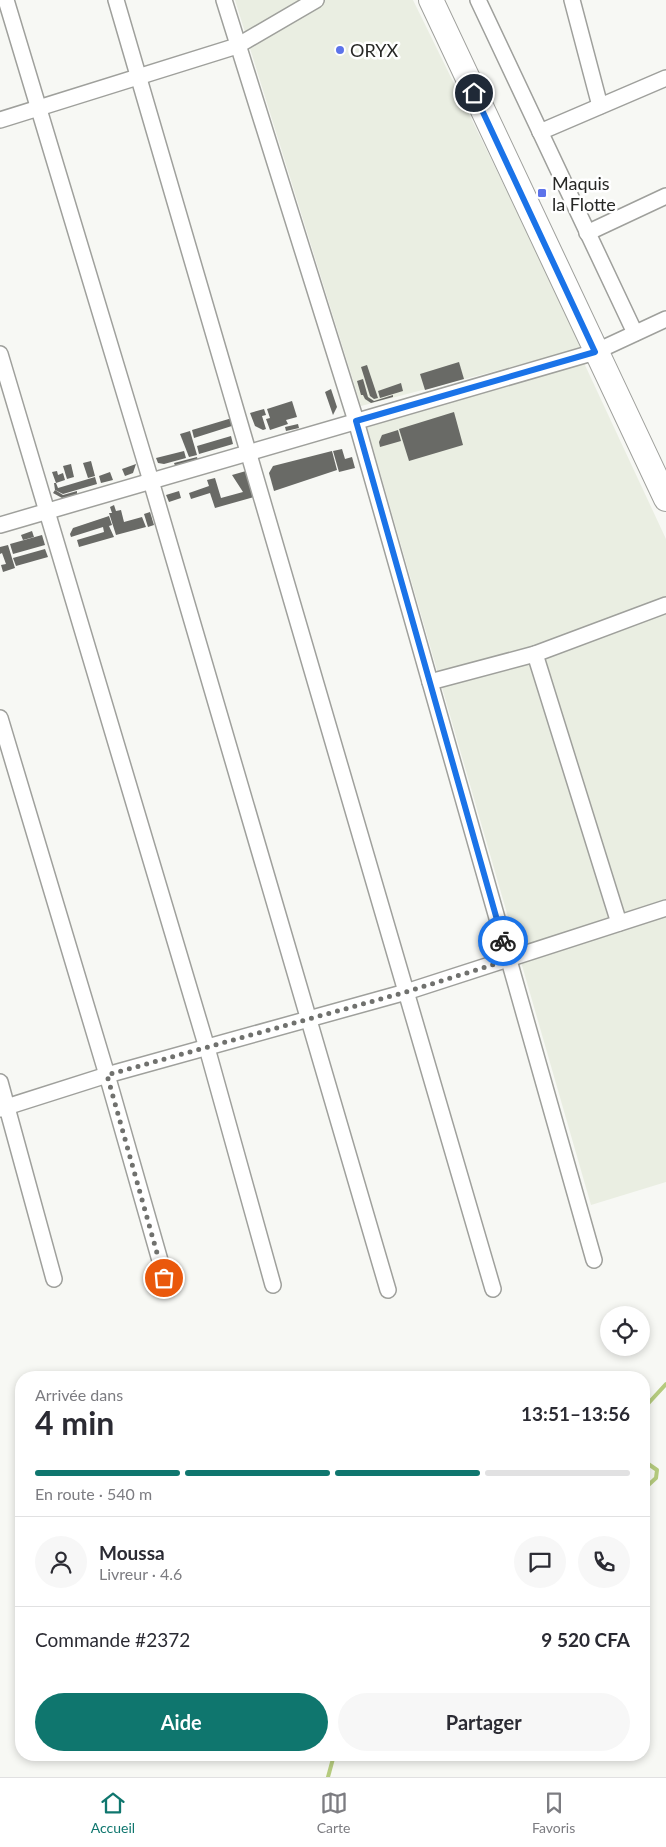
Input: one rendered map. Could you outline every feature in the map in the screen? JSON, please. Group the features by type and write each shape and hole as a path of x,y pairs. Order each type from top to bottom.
{"main road":[{"path":"432,0 595,352 666,499"}],"street":[{"path":"6,0 151,481 388,1290"},
{"path":"116,0 493,1288"},
{"path":"224,0 356,421 594,1260"},
{"path":"0,120 138,75 238,46 316,0"},
{"path":"478,0 635,333"},
{"path":"575,1 600,106"},
{"path":"540,132 666,78"},
{"path":"587,233 666,196"},
{"path":"0,525 595,352 666,318"},
{"path":"0,354 46,511 58,542 273,1284"},
{"path":"430,682 535,654 666,605"},
{"path":"535,654 619,923"},
{"path":"0,718 107,1075 164,1278"},
{"path":"4,1108 107,1075 406,992 666,908"},
{"path":"0,1082 4,1108 54,1279"}],"shaded area":[{"path":"235,0 413,0 584,348 361,406"},
{"path":"584,363 666,539 666,1182 591,1205 367,427"}],"building":[{"path":"459,362 464,379 425,390 420,374"},
{"path":"367,365 378,398 374,399 370,396 361,367"},
{"path":"363,379 368,397 374,401 393,395 393,397 371,403 361,395 357,381"},
{"path":"401,383 403,391 380,398 378,391"},
{"path":"331,389 337,407 333,415 325,392"},
{"path":"292,401 297,417 286,420 288,424 270,430 266,419 270,418 267,409"},
{"path":"264,409 266,415 262,416 266,429 263,430 255,426 250,413"},
{"path":"454,412 463,445 409,461 399,429"},
{"path":"232,418 235,425 194,438 192,430"},
{"path":"298,424 299,428 286,431 285,427"},
{"path":"398,430 401,441 380,447 379,442 382,435"},
{"path":"190,431 197,455 189,457 180,434"},
{"path":"231,436 233,444 199,454 197,446"},
{"path":"342,449 345,459 352,457 355,468 339,472 333,451"},
{"path":"184,451 186,458 164,464 158,463 156,458"},
{"path":"332,451 337,470 274,491 269,473 273,466"},
{"path":"197,457 198,461 176,468 174,463"},
{"path":"91,461 95,476 88,478 83,463"},
{"path":"71,464 74,477 67,479 63,466"},
{"path":"136,464 133,473 125,476 122,469"},
{"path":"57,471 58,475 63,473 65,480 56,483 52,472"},
{"path":"246,471 254,497 215,508 210,493 191,499 189,493 209,486 207,480 215,478 221,498 243,492 232,475"},
{"path":"110,472 113,480 101,483 99,476"},
{"path":"95,477 97,484 63,494 55,490 54,483 56,483 58,488"},
{"path":"55,490 63,495 77,491 77,495 62,498 53,493"},
{"path":"179,491 181,498 169,502 166,495"},
{"path":"114,505 116,511 121,510 124,522 142,517 146,527 116,535 109,513 112,513 110,507"},
{"path":"150,512 154,525 148,527 144,514"},
{"path":"109,516 112,525 109,526 114,537 79,547 77,540 104,532 103,527 71,537 70,534 73,528"},
{"path":"32,531 34,537 23,540 21,535"},
{"path":"42,535 45,545 13,554 10,544"},
{"path":"8,545 15,568 3,572 1,565 6,564 2,553 0,554 0,547"},
{"path":"45,549 48,557 16,566 13,558"}],"waterway":[{"path":"650,1401 666,1384"},
{"path":"650,1465 657,1470 656,1478 650,1484"},
{"path":"328,1777 332,1761"}],"way so far":[{"path":"164,1278 107,1075 406,992 508,960 503,941"}],"place":[{"name":"ORYX","path":"340,50"},
{"name":"Maquis la Flotte","path":"542,193"}],"route":[{"path":"474,93 595,352 356,421 503,941"}]}
